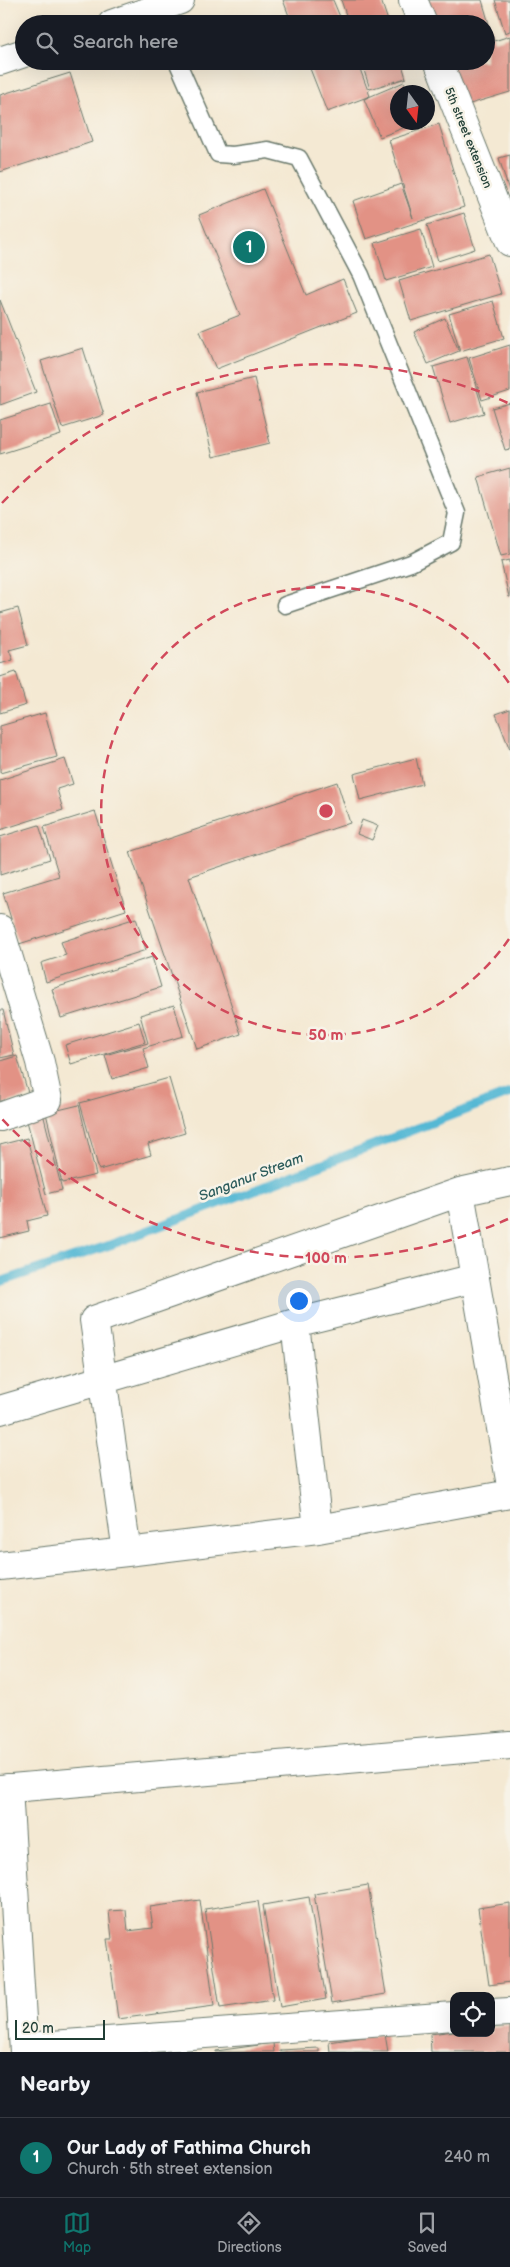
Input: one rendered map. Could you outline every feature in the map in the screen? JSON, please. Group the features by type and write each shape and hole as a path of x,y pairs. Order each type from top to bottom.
{"street":[{"path":"413,0 419,15"},
{"path":"141,15 163,8"},
{"path":"0,61 15,56"},
{"name":"5th street extension","path":"442,70 510,242"},
{"path":"0,929 40,1062 48,1100 0,1117"},
{"path":"127,1552 94,1320 460,1192 510,1181"},
{"path":"460,1192 510,1480"},
{"path":"0,1410 295,1323 475,1278"},
{"path":"295,1323 318,1529"},
{"path":"0,1566 318,1529 510,1494"},
{"path":"450,2016 24,2049 4,1788 510,1745"},
{"path":"495,2013 510,2012"}],"lane":[{"path":"181,70 218,154 233,156 268,150 299,158 361,275 456,513 451,542 411,563 285,605"}],"building":[{"path":"283,0 333,0 339,15 289,15"},
{"path":"341,0 381,0 386,15 346,15"},
{"path":"428,0 482,0 486,15 432,15"},
{"path":"495,0 510,0 510,31 505,33"},
{"path":"510,36 510,92 460,107 449,70 495,70 495,41"},
{"path":"311,70 360,70 370,96 327,112"},
{"path":"364,70 404,70 406,78 370,89"},
{"path":"70,73 92,142 0,172 0,95"},
{"path":"390,88 390,130 398,130 380,137 364,99"},
{"path":"439,124 464,207 366,239 353,201 401,184 413,218 389,140 420,130 435,130 435,125"},
{"path":"510,155 510,194 499,158"},
{"path":"263,189 306,295 343,279 357,313 216,369 200,331 240,315 199,215"},
{"path":"464,213 475,249 438,261 427,225"},
{"path":"421,229 432,267 386,281 375,243"},
{"path":"489,254 501,294 411,321 399,281"},
{"path":"0,300 36,392 0,405"},
{"path":"493,301 504,338 460,351 449,314"},
{"path":"445,318 459,351 428,364 414,332"},
{"path":"510,345 510,391 482,400 469,358"},
{"path":"83,348 104,415 62,428 41,361"},
{"path":"467,357 484,413 450,423 433,367"},
{"path":"254,378 270,443 213,457 197,392"},
{"path":"510,403 510,449 505,450 492,408"},
{"path":"51,404 61,435 0,454 0,420"},
{"path":"510,468 510,554 501,556 478,477"},
{"path":"510,560 510,597 509,597 501,562"},
{"path":"18,608 28,645 9,650 13,660 0,664 0,613"},
{"path":"16,672 26,705 0,713 0,677"},
{"path":"510,709 510,750 496,714"},
{"path":"45,713 57,757 0,773 0,726"},
{"path":"416,758 422,784 360,800 354,774"},
{"path":"65,759 73,784 57,789 63,810 0,830 0,780"},
{"path":"337,782 350,823 189,877 241,1034 197,1049 130,852"},
{"path":"95,811 126,910 19,944 3,893 59,876 44,827"},
{"path":"362,820 378,826 372,840 357,834"},
{"path":"39,825 50,859 0,875 0,837"},
{"path":"136,918 146,950 46,982 41,963 66,955 61,942"},
{"path":"152,957 161,987 61,1018 52,989"},
{"path":"174,1005 183,1036 143,1048 149,1068 112,1079 105,1055 148,1043 140,1015"},
{"path":"0,1010 3,1010 14,1055 0,1058"},
{"path":"139,1022 145,1042 71,1064 65,1045"},
{"path":"17,1056 29,1096 0,1105 0,1061"},
{"path":"169,1078 185,1133 148,1144 151,1155 99,1170 80,1103"},
{"path":"79,1105 96,1175 62,1183 46,1113"},
{"path":"43,1113 62,1190 46,1194 26,1117"},
{"path":"27,1138 47,1216 27,1221 29,1231 0,1238 0,1145"},
{"path":"368,1885 386,1994 332,2003 314,1894"},
{"path":"309,1897 326,1999 280,2007 263,1905"},
{"path":"200,1900 214,2006 118,2019 107,1939 112,1939 109,1911 126,1910 128,1931 153,1928 150,1907"},
{"path":"258,1901 273,2000 220,2008 205,1909"},
{"path":"510,1903 510,1982 489,1985 478,1908"},
{"path":"510,2025 510,2052 431,2052 430,2034 450,2032 450,2037 495,2037 495,2027"},
{"path":"385,2034 388,2052 330,2052 329,2042"},
{"path":"273,2043 274,2052 216,2052 216,2051"},
{"path":"319,2048 319,2052 280,2052 280,2050"}],"waterway":[{"name":"Sanganur Stream","path":"0,1282 110,1245 510,1093"}],"place":[{"name":"Our Lady of Fathima Church","path":"249,247"}]}
